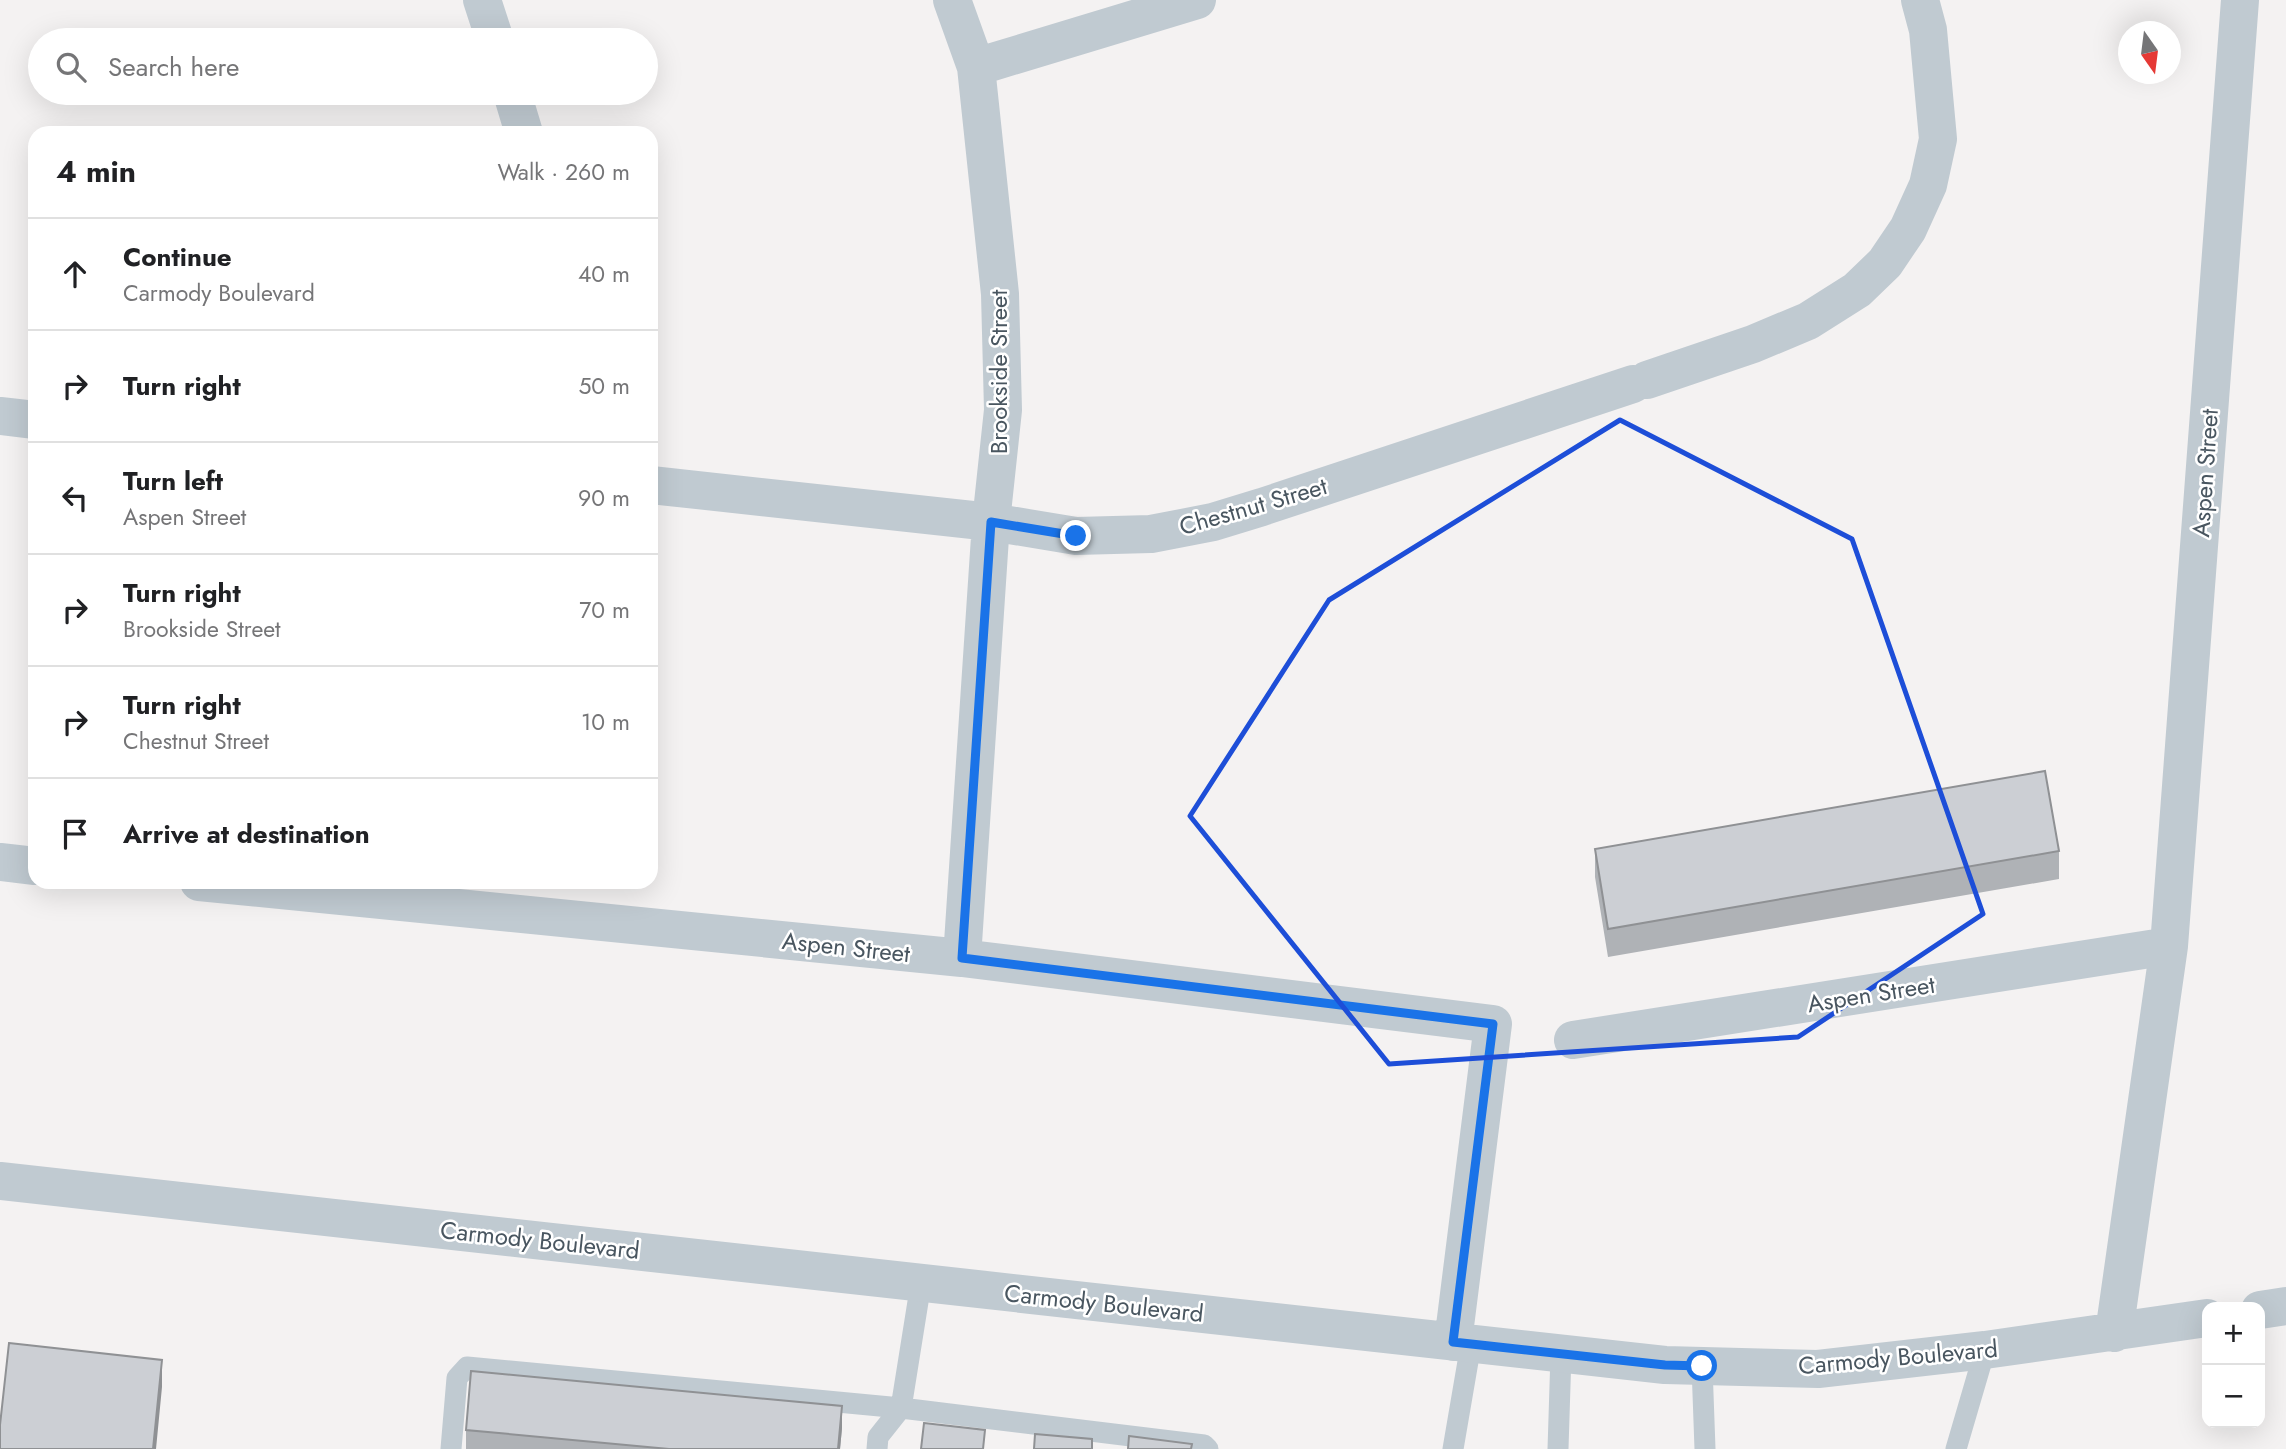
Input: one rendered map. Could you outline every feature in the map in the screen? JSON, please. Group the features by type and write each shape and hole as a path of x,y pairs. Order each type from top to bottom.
{"street":[{"path":"482,0 491,28"},
{"name":"Brookside Street","path":"952,0 976,68 1000,295 1003,410 991,522 962,958"},
{"path":"976,68 1197,0"},
{"name":"Chestnut Street","path":"658,486 991,522 1076,536 1151,534 1213,522 1753,344 1808,321 1857,290 1885,263 1908,229 1928,185 1938,139 1928,30 1920,0"},
{"name":"Aspen Street","path":"2114,1333 2169,946 2241,0"},
{"path":"516,105 522,126"},
{"path":"0,416 28,419"},
{"path":"0,862 28,865"},
{"name":"Aspen Street","path":"268,889 962,958 1493,1024 1462,1343"},
{"name":"Aspen Street","path":"1573,1040 2169,946"},
{"name":"Carmody Boulevard","path":"0,1181 1665,1365 1818,1369 1985,1350 2202,1319"},
{"path":"2265,1309 2286,1306"}],"lane":[{"path":"877,1449 878,1437 901,1408 921,1283"},
{"path":"1453,1449 1462,1343"},
{"path":"1956,1449 1985,1350"},
{"path":"1558,1449 1561,1354"},
{"path":"1702,1366 1705,1449"},
{"path":"451,1449 457,1378 467,1367 901,1408 1204,1445 1208,1449"}],"highlighted area":[{"path":"1620,420 1852,539 1983,914 1798,1037 1389,1064 1190,816 1329,600"}],"building":[{"path":"2045,771 2059,851 1608,929 1595,849"},
{"path":"9,1343 162,1360 153,1449 0,1449"},
{"path":"471,1371 842,1406 838,1449 669,1449 466,1430"},
{"path":"924,1423 985,1430 983,1449 921,1449"},
{"path":"1035,1434 1092,1439 1092,1449 1034,1449"},
{"path":"1129,1436 1192,1444 1191,1449 1128,1449"}],"route":[{"path":"1076,536 991,522 962,958 1493,1024 1453,1342 1665,1365 1702,1366"}]}
